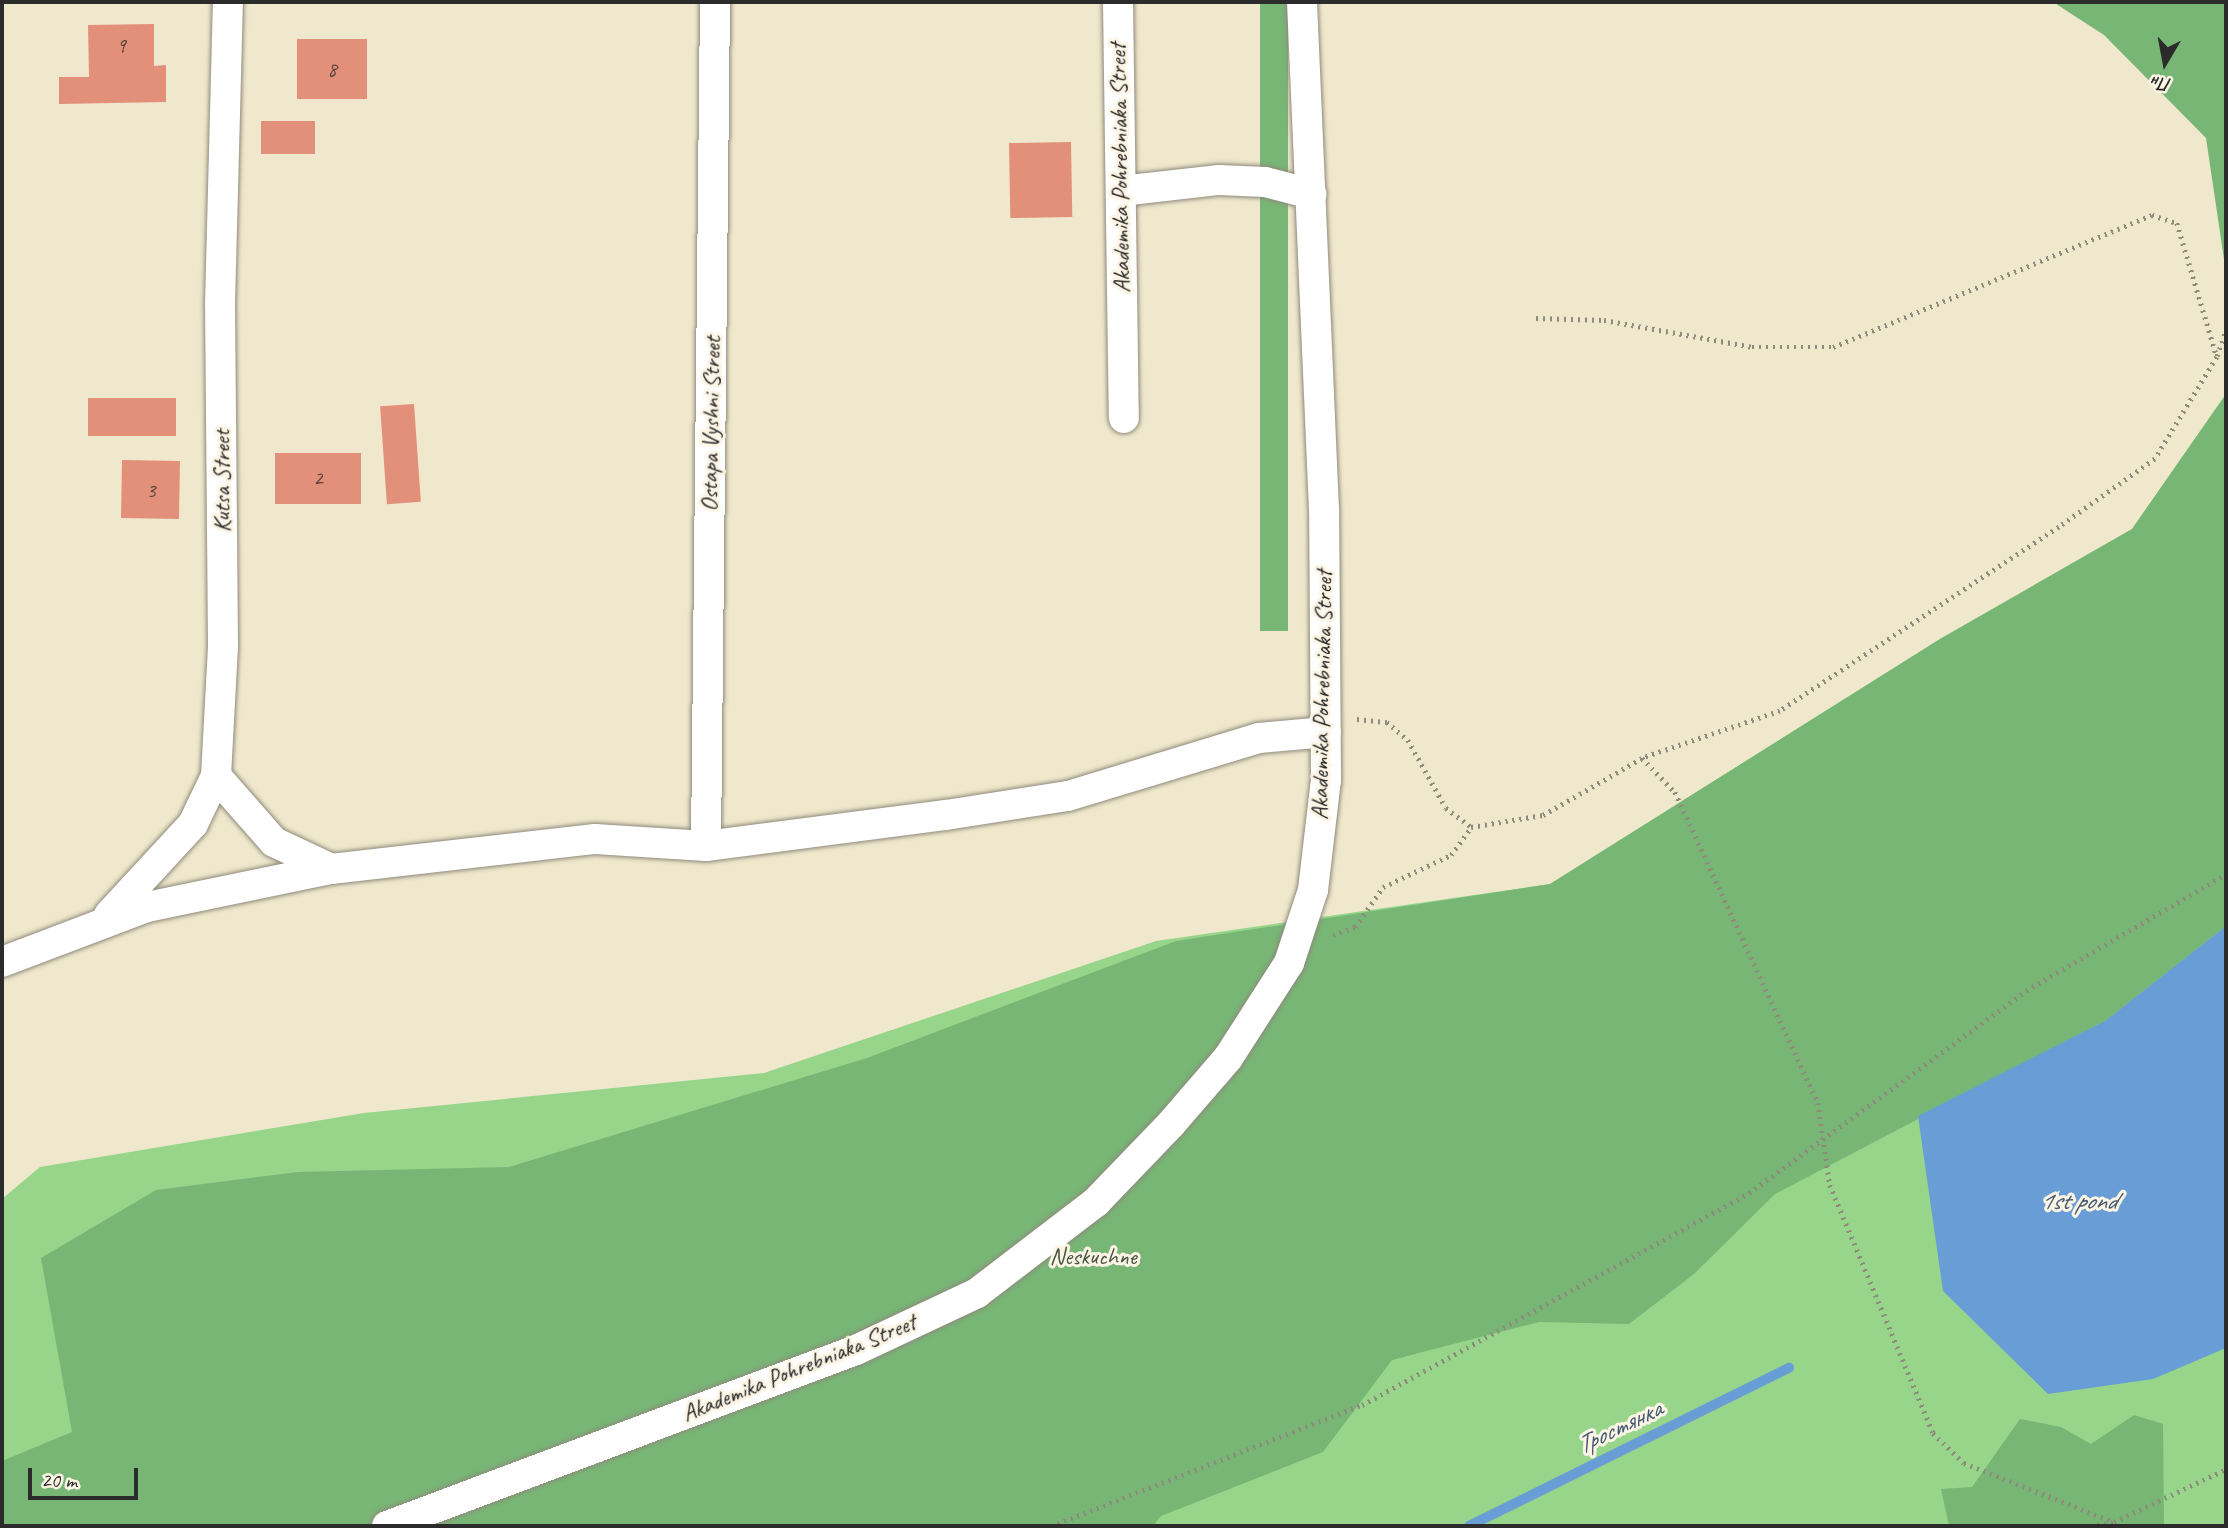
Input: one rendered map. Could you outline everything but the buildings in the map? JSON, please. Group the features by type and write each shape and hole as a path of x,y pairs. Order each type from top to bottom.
{"street":[{"name":"Kutsa Street","path":"104,920 148,880 193,824 216,776 228,2"},
{"name":"Ostapa Vyshni Street","path":"706,846 715,2"},
{"name":"Akademika Pohrebniaka Street","path":"1118,2 1124,418"},
{"name":"Akademika Pohrebniaka Street","path":"387,1526 856,1350 977,1293 1096,1202 1171,1124 1228,1058 1293,951 1313,890 1326,732 1311,194 1302,2"},
{"path":"1121,191 1219,180 1265,182 1311,194"},
{"path":"2,962 104,920 331,869 595,839 706,846 1068,796 1259,738 1326,732"},
{"path":"216,776 274,842 331,869"}],"path":[{"path":"1536,318 1604,320 1752,347 1833,347 2152,215 2177,223 2217,357"},
{"path":"1293,951 1355,927 1383,887 1451,855 1471,827 1543,815 1642,758 1780,711 2059,527 2155,458 2217,357 2226,330"},
{"path":"1326,732 1360,718 1387,722 1408,740 1446,808 1471,827"},
{"path":"1642,758 1675,792 1783,1018 1818,1103 1830,1185 1857,1260 1933,1433 1964,1463 2114,1522"},
{"path":"1051,1526 1362,1405 1749,1193 2032,988 2226,874"},
{"path":"2090,1526 2114,1522 2226,1469"}],"green space":[{"path":"1260,2 1288,2 1288,631 1260,631"},
{"path":"2053,2 2226,2 2226,273 2206,138 2104,35"},
{"name":"Neskuchne","path":"2226,394 2226,1526 2,1526 2,1199 40,1167 364,1113 764,1073 1156,941 1550,884 1940,639 2132,529"},
{"name":"Neskuchne","path":"2226,394 2226,926 2105,1021 1775,1194 1694,1274 1629,1324 1539,1322 1392,1360 1323,1452 1161,1516 1153,1526 2,1526 2,1461 72,1432 41,1258 156,1190 298,1172 509,1167 867,1058 1176,941 1550,884 1940,639 2132,529"},
{"path":"2134,1415 2163,1424 2164,1526 1949,1526 1941,1489 1972,1487 2020,1419 2061,1427 2091,1444"}],"water":[{"name":"1st pond","path":"2226,926 2226,1348 2153,1379 2048,1394 1943,1291 1918,1116 2105,1021"}],"waterway":[{"name":"Тростянка","path":"1469,1526 1789,1368"}]}
